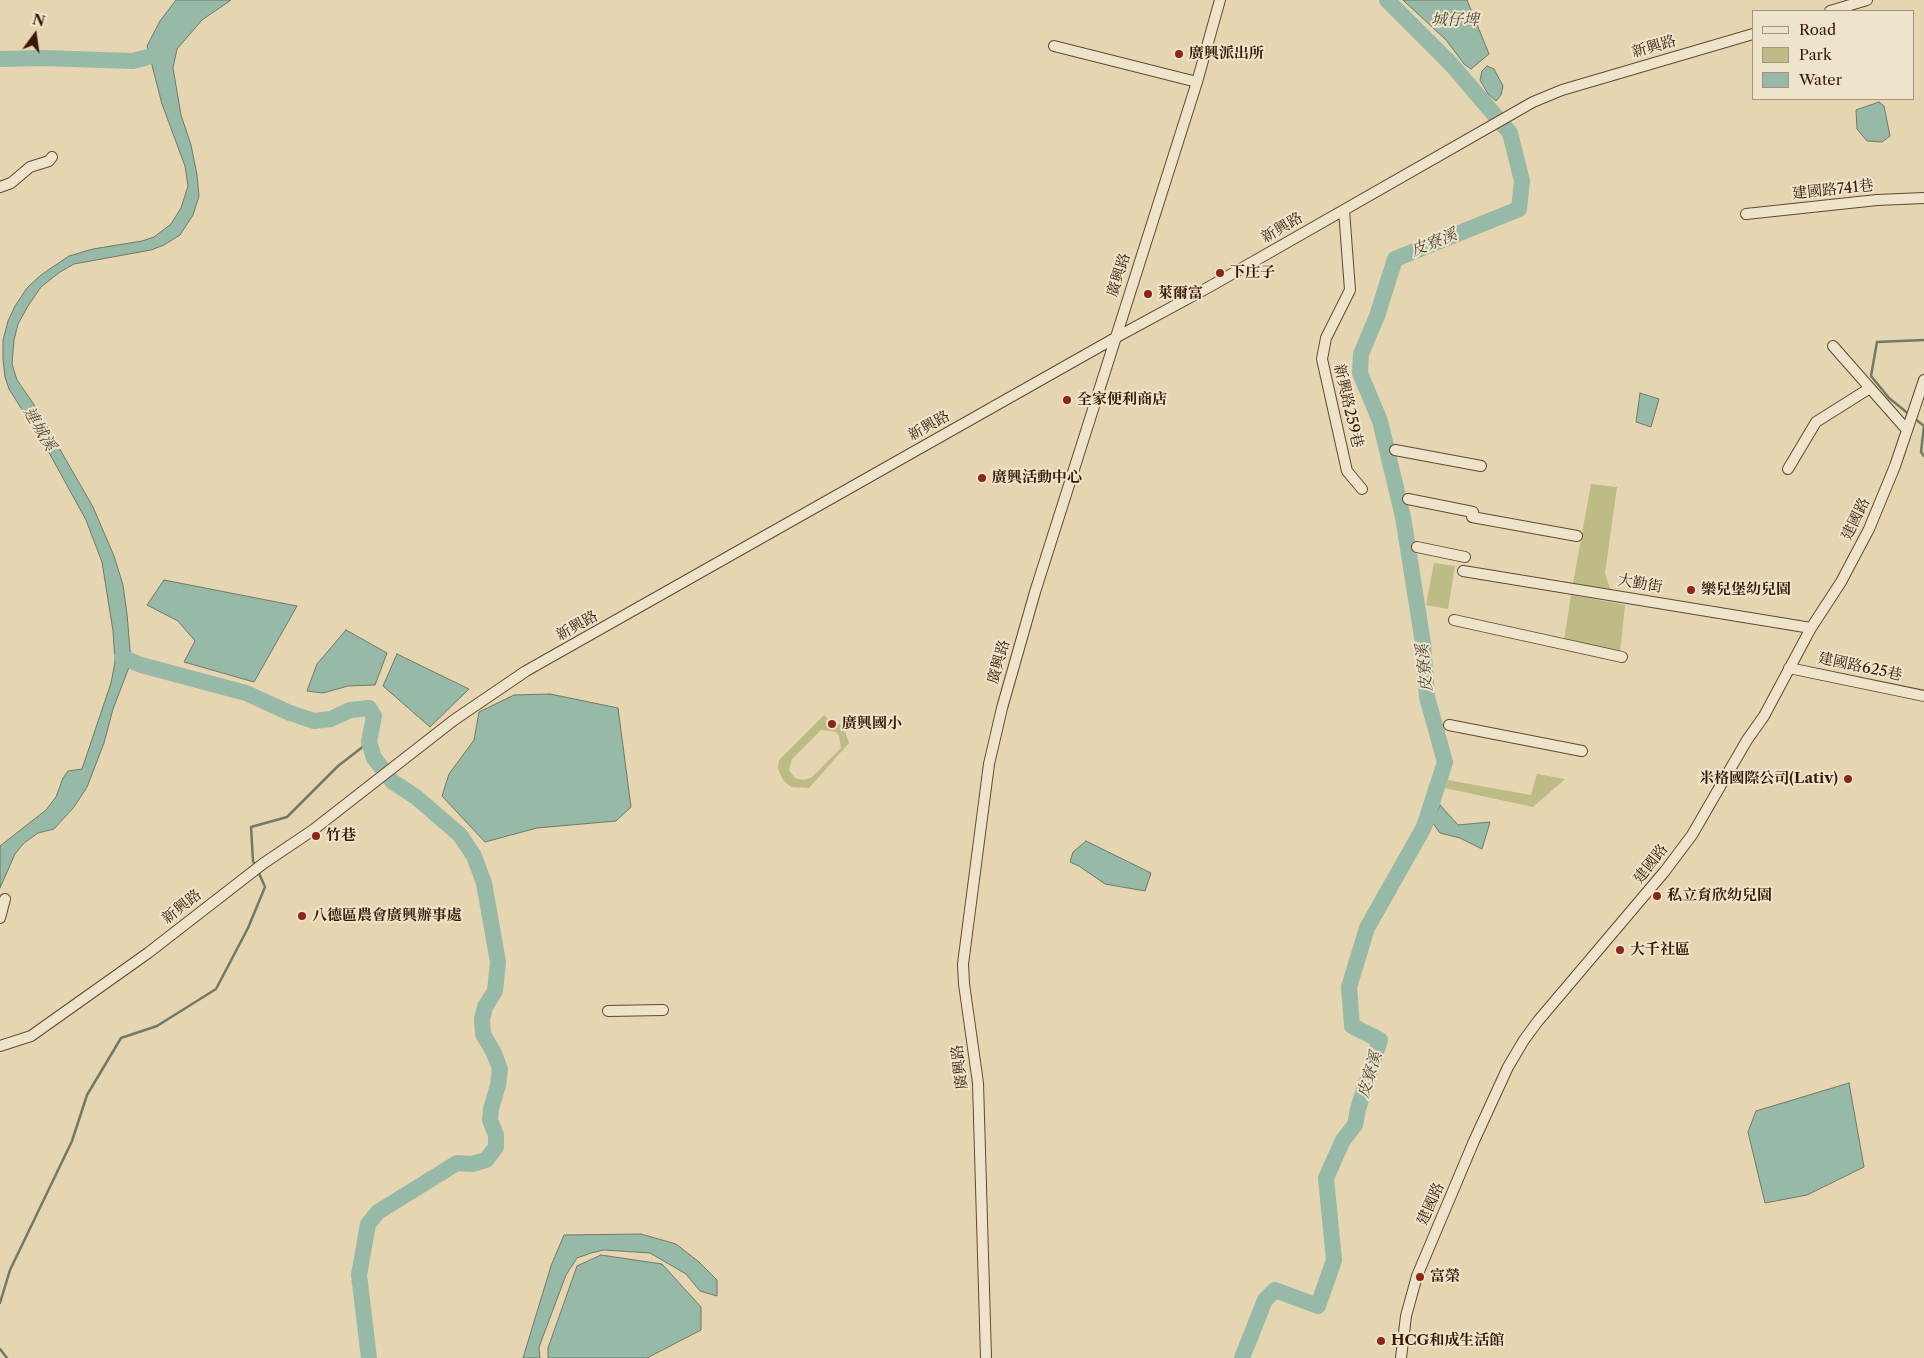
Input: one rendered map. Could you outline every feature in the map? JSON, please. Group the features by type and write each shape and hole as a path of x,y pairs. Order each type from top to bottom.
{"street":[{"name":"廣興路","path":"986,1358 978,1083 964,984 963,964 989,764 1002,708 1035,592 1197,82 1220,0"},
{"path":"1833,10 1867,0"},
{"name":"新興路","path":"0,1046 31,1036 148,953 262,865 313,830 482,700 526,671 1533,102 1562,90 1752,34"},
{"path":"1054,46 1197,82"},
{"path":"0,187 11,183 30,167 49,161 52,157"},
{"name":"建國路741巷","path":"1746,214 1877,200 1924,198"},
{"name":"新興路259巷","path":"1344,210 1350,290 1326,338 1322,360 1347,470 1362,488"},
{"path":"1833,346 1870,388 1910,421"},
{"name":"建國路","path":"1401,1358 1406,1316 1417,1276 1474,1141 1512,1060 1538,1021 1665,871 1692,835 1747,740 1764,716 1811,628 1841,582 1869,529 1921,397 1924,380"},
{"path":"1788,469 1816,422 1870,388"},
{"path":"1395,450 1481,466"},
{"path":"1408,499 1577,536"},
{"path":"1417,547 1465,557"},
{"name":"大勤街","path":"1463,571 1811,628"},
{"path":"1454,620 1622,658"},
{"name":"建國路625巷","path":"1789,668 1924,696"},
{"path":"1449,725 1582,752"},
{"path":"0,918 5,899"},
{"path":"608,1011 663,1010"}],"green space":[{"path":"1591,484 1617,487 1605,573 1610,589 1573,583"},
{"path":"1434,563 1455,566 1448,609 1426,605"},
{"path":"1571,595 1625,605 1620,653 1564,641"},
{"path":"824,715 828,719 825,721 839,724 842,727 849,743 809,788 791,787 783,780 778,769 779,760","holes":["821,730 836,732 839,736 841,748 811,778 803,780 795,778 789,770 792,759"]},
{"path":"1537,774 1565,779 1533,807 1445,788 1447,780 1531,795"}],"water":[{"name":"連城溪","path":"176,0 231,0 202,20 177,49 173,68 181,115 191,145 197,175 199,196 193,215 180,235 164,245 151,250 74,264 60,272 41,287 28,306 18,324 14,340 12,364 17,380 35,406 93,507 114,556 123,585 131,662 87,787 74,807 54,829 38,833 24,843 15,854 0,888 0,846 46,810 56,797 63,778 68,771 82,769 111,683 115,662 113,631 102,562 86,520 47,449 9,389 5,377 3,340 8,321 15,306 27,288 41,275 69,256 93,249 142,241 154,237 171,224 181,208 188,186 185,166 162,104 147,46 160,21"},
{"name":"城仔埤","path":"1403,0 1467,0 1489,54 1471,69 1464,64 1446,40"},
{"name":"城仔埤","path":"1487,66 1494,69 1503,86 1501,95 1496,101 1488,94 1480,80 1482,71"},
{"path":"1879,102 1884,106 1890,136 1882,142 1867,141 1857,129 1856,110"},
{"path":"1640,393 1659,399 1651,427 1636,422"},
{"path":"164,580 297,606 254,682 184,662 195,641 178,621 147,605"},
{"path":"346,630 387,653 375,685 348,686 323,693 307,691 317,664"},
{"path":"397,654 469,689 430,727 383,686"},
{"path":"550,694 618,708 631,807 616,821 537,828 485,842 442,796 449,774 474,740 479,712 514,695"},
{"path":"1440,805 1458,825 1490,822 1482,849 1460,838 1440,833 1432,822"},
{"path":"1086,841 1151,873 1145,891 1105,884 1070,862 1073,852"},
{"path":"1849,1083 1864,1167 1807,1195 1765,1203 1748,1132 1756,1111"},
{"path":"641,1234 676,1244 699,1262 717,1280 717,1296 700,1291 686,1274 650,1253 604,1250 591,1253 577,1258 566,1275 539,1347 540,1358 523,1358 551,1266 564,1235"},
{"path":"601,1255 662,1264 701,1307 701,1330 647,1358 548,1358 548,1348 577,1266"}],"waterway":[{"name":"皮寮溪","path":"1242,1358 1265,1300 1275,1290 1318,1306 1334,1260 1326,1178 1343,1140 1355,1125 1358,1109 1380,1040 1352,1026 1349,987 1367,928 1424,827 1445,762 1427,697 1423,643 1403,517 1380,421 1360,373 1361,354 1377,316 1395,259 1519,209 1522,181 1510,133 1451,64 1387,0"},
{"path":"0,59 43,58 133,61 159,54"},
{"path":"1910,415 1889,398 1871,376 1877,342 1924,340"},
{"path":"1914,418 1924,426 1921,452 1924,456"},
{"path":"122,657 141,665 246,693 290,713 314,721 331,719 350,710 369,708 374,716 369,742 374,758 393,782 416,797 460,835 474,856 484,883 498,962 495,991 485,1007 482,1019 483,1034 494,1053 500,1069 490,1120 496,1135 496,1147 486,1160 472,1164 457,1163 378,1212 368,1224 359,1275 369,1358"},
{"path":"255,866 251,827 287,817 338,766 369,742"},
{"path":"0,1303 10,1270 72,1141 87,1095 121,1038 157,1026 216,989 248,928 265,887 258,871"},
{"path":"0,1349 7,1358"}],"place":[{"name":"廣興派出所","path":"1179,54"},
{"name":"下庄子","path":"1220,273"},
{"name":"萊爾富","path":"1148,294"},
{"name":"全家便利商店","path":"1067,400"},
{"name":"廣興活動中心","path":"982,478"},
{"name":"樂兒堡幼兒園","path":"1691,590"},
{"name":"廣興國小","path":"832,724"},
{"name":"米格國際公司(Lativ)","path":"1848,779"},
{"name":"竹巷","path":"316,836"},
{"name":"私立育欣幼兒園","path":"1657,896"},
{"name":"八德區農會廣興辦事處","path":"302,916"},
{"name":"大千社區","path":"1620,950"},
{"name":"富榮","path":"1420,1277"},
{"name":"HCG和成生活館","path":"1381,1341"}]}
